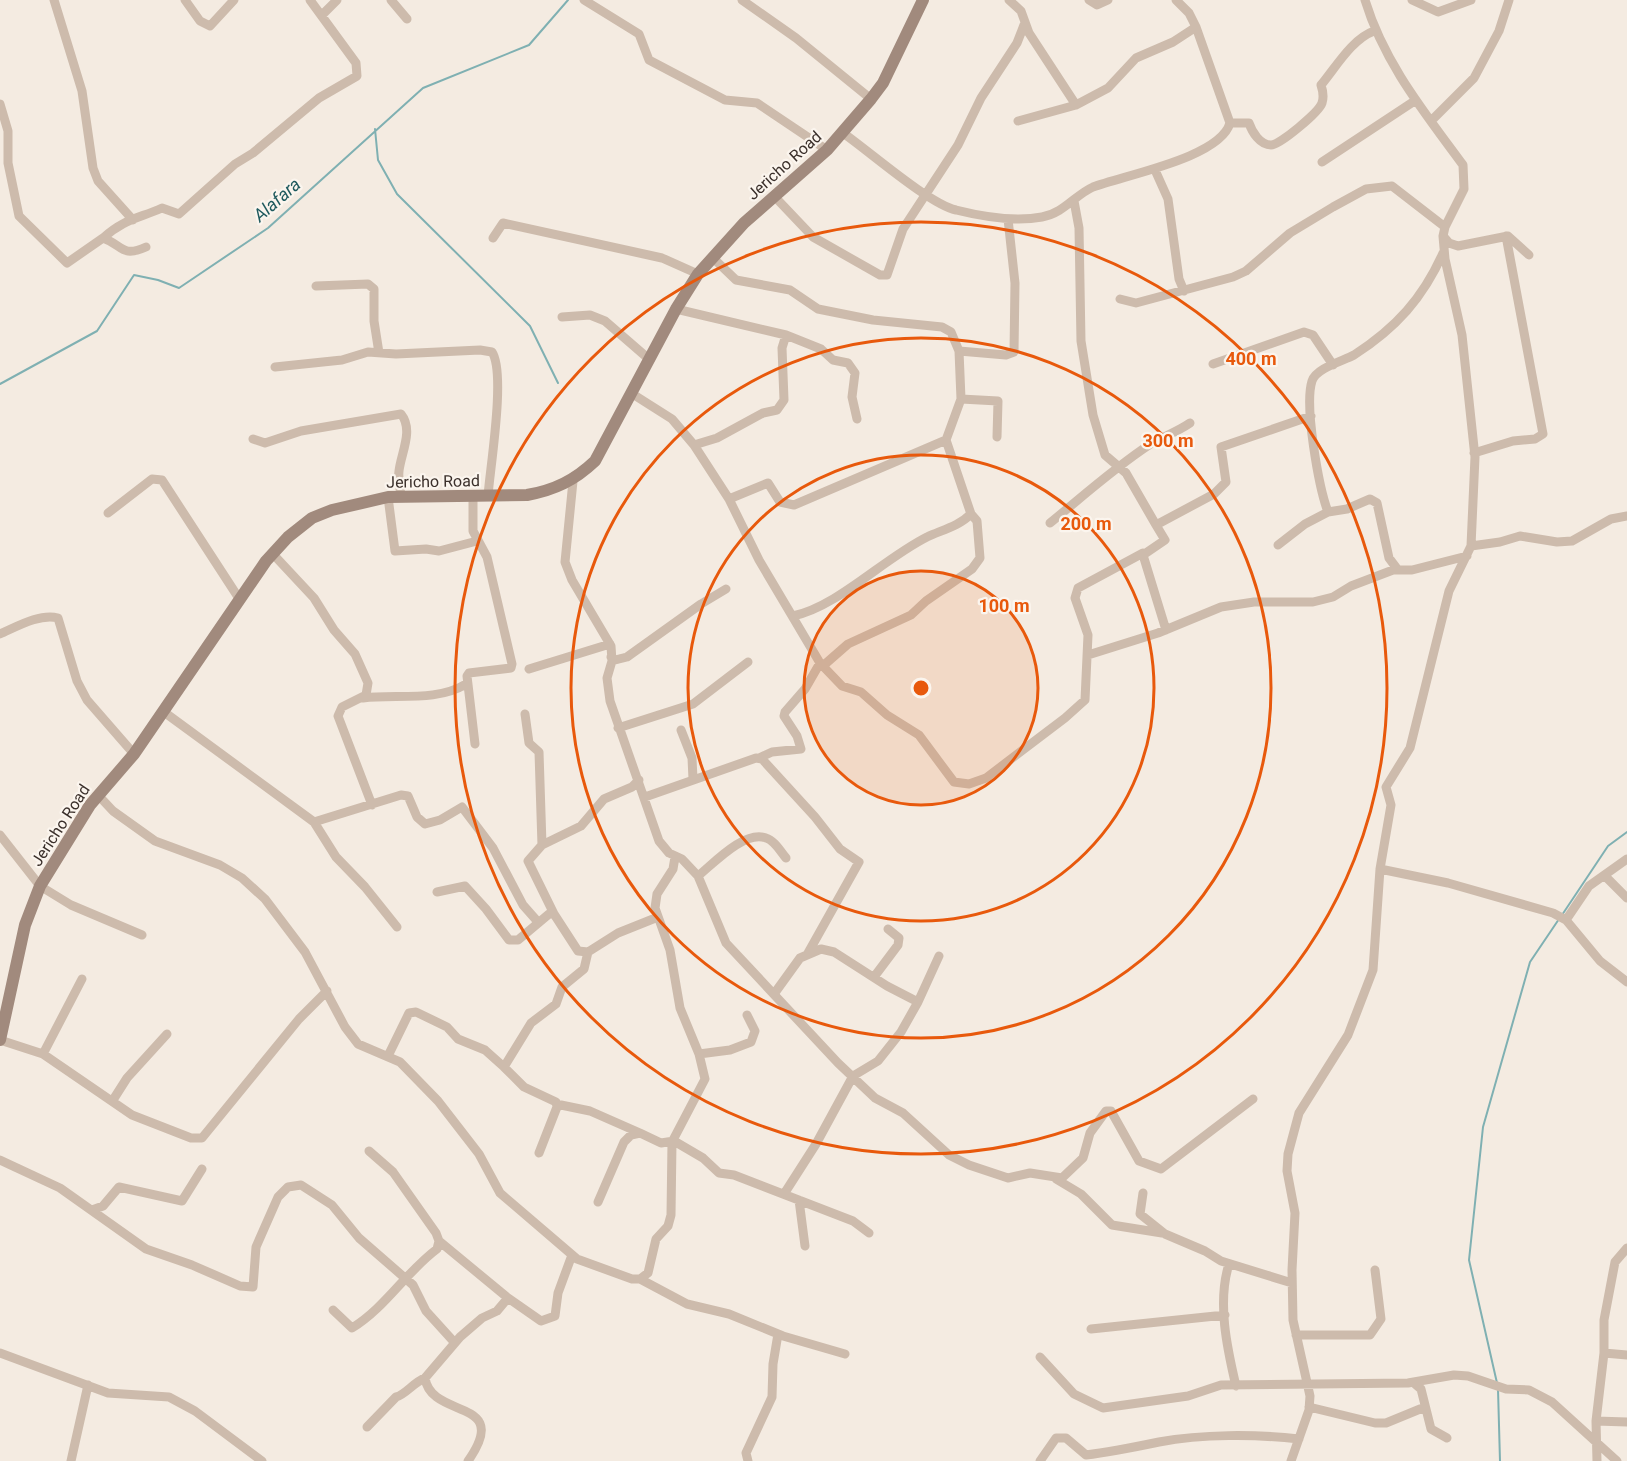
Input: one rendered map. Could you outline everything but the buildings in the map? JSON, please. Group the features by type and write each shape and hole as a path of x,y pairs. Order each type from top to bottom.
{"street":[{"path":"54,0 82,91 98,181 133,220"},
{"path":"185,0 207,26 216,22 234,0"},
{"path":"0,104 8,131 8,163 22,221 67,263 119,224 162,208 179,214 235,164 254,153 319,98 357,76 356,63 323,14 310,0"},
{"path":"323,14 337,0"},
{"path":"391,0 407,19"},
{"path":"584,0 639,34 649,60 725,100 757,103 827,150"},
{"path":"742,0 796,38 871,99"},
{"name":"Jericho Road","path":"0,1040 25,925 40,886 98,795 134,754 272,553 312,518 362,502 401,496 536,494 573,481 596,460 676,309 698,274 744,223 827,150 871,99 886,76 923,0"},
{"path":"1089,0 1097,5 1108,0"},
{"path":"843,133 948,208 1008,219 1045,216 1074,201 1092,188 1155,170 1211,144 1228,132 1230,123 1196,27 1189,13 1176,0"},
{"path":"1291,1461 1309,1407 1307,1385 1296,1335 1292,1283 1295,1213 1287,1171 1288,1154 1299,1113 1348,1035 1373,970 1380,869 1391,805 1386,787 1410,748 1431,655 1449,591 1471,546 1474,453 1462,335 1444,250 1444,231 1464,189 1466,176 1463,165 1392,66 1374,31 1365,0"},
{"path":"1412,0 1438,12 1471,0"},
{"path":"1431,121 1474,78 1499,31 1509,0"},
{"path":"1016,2 1021,10 1024,25 1050,69 1076,105"},
{"path":"775,197 813,237 882,276 888,272 903,229 958,145 981,98 1017,43 1024,25"},
{"path":"1018,121 1076,105 1108,88 1140,55 1173,42 1196,27"},
{"path":"1230,123 1249,123 1257,138 1265,144 1273,145 1282,141 1316,112 1322,103 1321,85 1356,43 1365,34 1374,31"},
{"path":"1322,162 1416,100"},
{"path":"1155,170 1168,199 1179,279 1184,291"},
{"path":"1120,299 1136,303 1184,291 1246,271 1290,232 1366,189 1392,186 1444,231 1449,243 1458,246 1506,236 1511,237 1528,255"},
{"path":"631,393 672,419 694,445 729,498 759,560 822,664 842,686 861,692 887,715 920,735 954,782 969,784 986,778 1085,700 1088,635 1076,598 1078,588 1165,540 1119,466 1105,455 1085,380 1081,340 1079,228 1074,201"},
{"path":"959,351 1006,355 1014,352 1015,283 1008,219"},
{"path":"493,238 503,223 662,258 698,274"},
{"path":"1474,453 1513,441 1535,439 1543,434 1544,428 1524,342 1506,236"},
{"path":"103,238 117,248 129,252 146,247"},
{"path":"1328,512 1319,486 1311,416 1312,381 1316,375 1380,335 1414,305 1444,250"},
{"path":"645,797 772,752 801,748 797,736 784,716 785,712 822,664 848,644 911,615 926,601 972,569 980,558 981,542 977,521 971,514 946,440 961,399 959,351 955,337 946,329 873,320 818,309 789,290 736,280 711,257"},
{"path":"316,286 368,284 374,289 374,321 379,353"},
{"path":"676,309 786,335 821,349 833,360 848,363 855,373 852,397 857,419"},
{"path":"562,317 590,315 605,321 651,360"},
{"path":"1213,364 1304,332 1313,336 1334,365"},
{"path":"694,445 717,438 742,423 777,410 784,400 782,348 786,335"},
{"path":"275,367 342,360 368,352 480,350 492,352 496,360 497,404 488,496"},
{"path":"961,399 998,401 998,437"},
{"path":"253,439 265,443 302,431 401,414 405,420 406,447 399,471 401,496"},
{"path":"1156,525 1214,494 1226,482 1221,447 1311,416"},
{"path":"1050,523 1119,466 1151,444 1190,423"},
{"path":"729,498 768,483 780,502 794,505 946,440"},
{"path":"108,513 152,479 162,480 240,600"},
{"path":"573,481 566,562 572,580 610,644 612,657 608,685 618,728 639,780 659,841 675,857 682,859 698,876 726,943 875,1098 903,1113 949,1155 1008,1178 1030,1173 1056,1179 1081,1194 1112,1226 1165,1234 1205,1251 1228,1264 1270,1274 1292,1283"},
{"path":"473,496 474,531 487,557 512,664 506,669 469,673 466,684 475,744"},
{"path":"388,497 395,551 426,549 439,552 477,540"},
{"path":"1278,545 1305,524 1328,512 1347,509 1366,499 1374,500 1386,535 1389,558 1398,570"},
{"path":"793,616 816,611 886,560 927,537 964,521 971,514"},
{"path":"1471,546 1500,542 1520,536 1557,542 1572,541 1611,519 1627,516"},
{"path":"272,553 314,598 361,663 368,688 363,698"},
{"path":"1143,553 1166,630"},
{"path":"1088,655 1166,630 1221,607 1254,602 1314,602 1333,597 1375,575 1422,568 1467,556"},
{"path":"612,657 615,660 627,657 700,604 726,589"},
{"path":"0,634 37,619 50,616 58,618 77,681 87,700 134,754"},
{"path":"529,669 610,644"},
{"path":"618,728 693,704 748,662"},
{"path":"372,805 338,716 342,707 363,698 421,696 459,688 466,684"},
{"path":"164,712 314,822 336,857 365,887 397,927"},
{"path":"525,714 529,743 539,752 542,845"},
{"path":"681,730 692,758 693,779"},
{"path":"759,758 815,817 840,849 859,862 808,953"},
{"path":"639,780 632,787 604,799 581,826 542,845 528,861 554,914 578,951 588,952 618,933 658,917"},
{"path":"98,795 112,812 155,841 220,865 242,878 265,899 305,952 345,1026 358,1044 400,1062 452,1118 479,1154 500,1193 572,1255 612,1272 639,1279 687,1304 729,1314 778,1334 845,1354"},
{"path":"314,822 405,795 411,800 417,817 425,824 440,820 462,807 493,848 523,905 538,922"},
{"path":"0,835 40,886 71,905 142,935"},
{"path":"698,876 727,849 760,837 773,842 786,858"},
{"path":"639,1279 648,1273 656,1239 668,1226 671,1215 672,1142 705,1079 699,1054 680,1008 670,950 655,908 657,894 673,869 675,857"},
{"path":"1566,920 1589,886 1627,859"},
{"path":"1380,869 1504,897 1554,913 1566,920 1600,961 1627,982"},
{"path":"1605,876 1627,898"},
{"path":"437,892 465,886 509,940 518,940 549,914 554,914"},
{"path":"874,977 898,945 899,938 888,928"},
{"path":"774,994 800,958 820,949 834,952 918,1002"},
{"path":"504,1067 531,1023 556,1004 562,987 584,969 588,952"},
{"path":"784,1194 816,1144 853,1076 878,1061 901,1032 939,956"},
{"path":"43,1054 82,980"},
{"path":"0,1040 43,1054 132,1115 191,1138 202,1138 299,1019 327,991"},
{"path":"388,1056 409,1013 416,1012 447,1028 458,1039 485,1050 524,1087 556,1102 557,1107 539,1153"},
{"path":"699,1054 730,1050 751,1042 755,1031 747,1015"},
{"path":"113,1100 127,1077 167,1034"},
{"path":"1056,1179 1070,1172 1083,1158 1090,1133 1106,1111 1111,1112 1139,1161 1161,1169 1253,1100"},
{"path":"557,1107 575,1106 662,1143 672,1142 703,1158 719,1173 734,1175 853,1221 869,1233"},
{"path":"598,1202 624,1142 631,1135 640,1133"},
{"path":"369,1151 393,1172 436,1233 439,1241 508,1298 541,1321 555,1316 558,1293 572,1255"},
{"path":"0,1160 53,1184 146,1249 192,1265 240,1286 253,1287 256,1247 278,1197 288,1187 301,1185 332,1205 359,1238 413,1285 426,1311 455,1343"},
{"path":"92,1210 103,1206 119,1186 182,1201 202,1170"},
{"path":"1143,1193 1140,1214 1165,1234"},
{"path":"799,1200 805,1246"},
{"path":"333,1310 352,1328 367,1319 423,1260 437,1250 439,1241"},
{"path":"1598,1461 1596,1421 1604,1353 1604,1320 1616,1263 1627,1248"},
{"path":"1228,1264 1224,1280 1225,1315 1236,1386"},
{"path":"1296,1335 1370,1335 1381,1319 1375,1270"},
{"path":"367,1427 412,1383 425,1378 455,1343 482,1318 497,1311 508,1298"},
{"path":"1091,1329 1225,1315"},
{"path":"748,1461 746,1453 772,1397 773,1364 778,1334"},
{"path":"0,1353 108,1393 170,1396 195,1411 262,1461"},
{"path":"1604,1353 1627,1355"},
{"path":"1040,1357 1074,1394 1103,1408 1188,1396 1221,1385 1307,1385 1331,1382 1414,1383 1454,1375 1468,1376 1506,1389 1529,1390 1552,1402 1617,1461"},
{"path":"425,1378 428,1388 440,1398 478,1419 483,1430 482,1438 468,1461"},
{"path":"1414,1383 1421,1389 1431,1429 1447,1438"},
{"path":"71,1461 88,1385"},
{"path":"1309,1407 1375,1423 1386,1423 1425,1407"},
{"path":"1596,1421 1627,1422"},
{"path":"1040,1461 1056,1438 1066,1438 1086,1455 1125,1451 1161,1442 1263,1435 1299,1439"}],"waterway":[{"name":"Alafara","path":"0,384 97,331 134,275 158,280 179,288 268,228 423,88 529,45 568,0"},
{"path":"375,129 378,160 397,194 530,326 558,383"},
{"path":"1562,915 1608,846 1627,832"},
{"path":"1497,1383 1469,1260 1483,1127 1530,962 1559,919"},
{"path":"1498,1389 1500,1461"}]}
